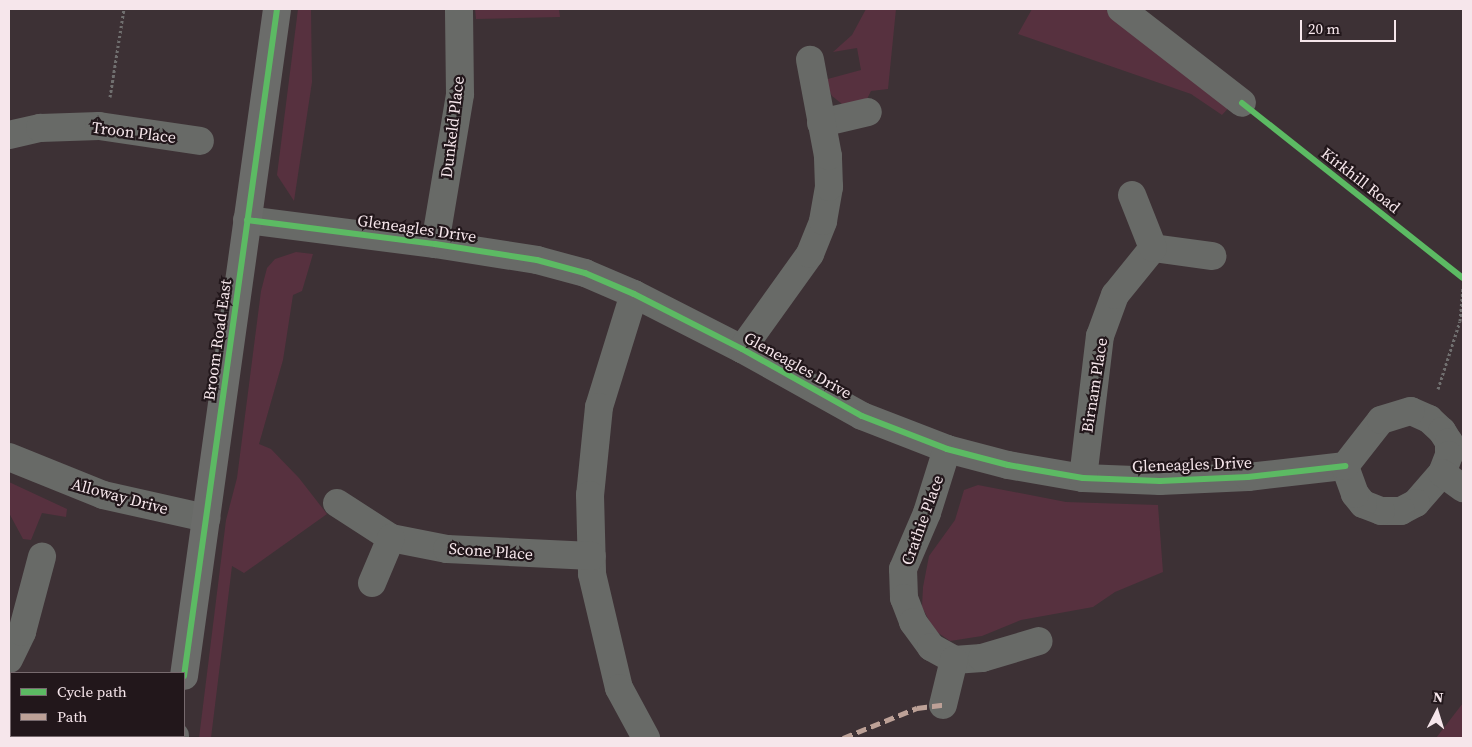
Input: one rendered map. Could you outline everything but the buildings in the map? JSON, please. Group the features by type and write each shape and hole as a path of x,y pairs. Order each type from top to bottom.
{"street":[{"name":"Broom Road East","path":"185,672 277,9"},
{"name":"Dunkeld Place","path":"435,244 460,94 459,9"},
{"path":"1121,9 1242,104"},
{"path":"742,349 810,254 823,221 829,187 821,123 810,60"},
{"path":"821,123 868,112"},
{"name":"Troon Place","path":"9,134 40,128 106,126 200,141"},
{"path":"1132,195 1153,248 1212,256"},
{"name":"Gleneagles Drive","path":"247,220 435,244 537,260 585,273 634,294 742,349 862,416 947,449 1008,465 1083,478 1160,481 1248,477 1345,466"},
{"name":"Birnam Place","path":"1083,478 1100,336 1115,295 1153,248"},
{"path":"634,294 598,407 590,495 592,574 619,688 646,738"},
{"path":"1412,411 1429,419 1449,442 1453,481 1402,511 1381,512 1364,504 1355,494 1345,466 1381,420 1412,411"},
{"name":"Crathie Place","path":"947,449 927,513 903,570 904,598 913,622 931,647 954,660"},
{"name":"Alloway Drive","path":"9,458 103,495 206,518"},
{"name":"Scone Place","path":"337,503 391,538 447,549 592,556"},
{"path":"372,583 391,538"},
{"path":"9,660 15,627 42,557"},
{"path":"943,705 954,660 982,658 1039,641"}],"path":[{"path":"106,126 124,9"},
{"path":"1429,419 1460,320 1463,288"}],"shaded area":[{"path":"298,9 311,9 312,82 294,201 277,175"},
{"path":"475,9 559,9 560,17 476,19"},
{"path":"866,9 896,9 888,89 871,91 865,103 842,104 832,96 824,80 861,70 857,48 833,52 852,35"},
{"path":"1032,9 1105,9 1233,103 1222,115 1191,94 1018,34"},
{"path":"296,252 313,254 302,291 293,295 283,360 259,444 271,449 299,478 327,514 244,573 232,566 211,738 199,738 226,520 237,478 261,291 267,268 275,259"},
{"path":"9,482 67,509 66,517 42,513 31,540 23,539 9,513"},
{"path":"978,485 1066,502 1158,505 1163,572 1115,592 1093,607 1021,620 982,636 950,641 934,630 922,607 923,587 929,556 955,520 964,490"},
{"path":"1463,703 1463,738 1436,738"}],"marked path":[{"path":"843,738 917,708 943,705"}],"cycle path":[{"path":"185,672 277,9"},
{"name":"Kirkhill Road","path":"1242,103 1463,278"},
{"path":"247,220 435,244 537,260 585,273 634,294 742,349 862,416 947,449 1008,465 1083,478 1160,481 1248,477 1345,466"}]}
